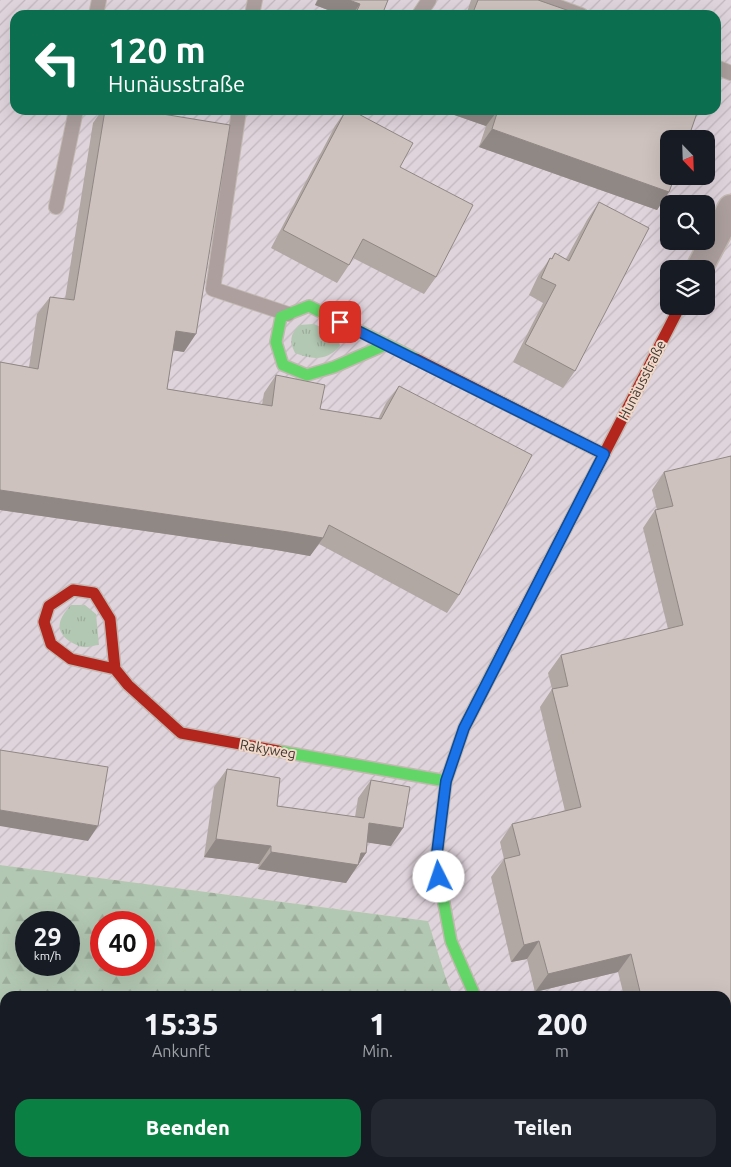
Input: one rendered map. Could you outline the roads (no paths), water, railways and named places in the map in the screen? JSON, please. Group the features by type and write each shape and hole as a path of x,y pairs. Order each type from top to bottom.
{"street":[{"path":"705,260 731,208"},
{"path":"385,345 334,367 306,375 283,365 276,342 281,318 310,306 604,454"},
{"name":"Hunäusstraße","path":"473,991 451,941 436,861 446,781 464,728 675,315"},
{"path":"73,590 94,593 110,619 115,669 71,659 51,644 44,622 49,606 73,590"},
{"name":"Rakyweg","path":"115,669 128,685 181,733 446,781"}],"lane":[{"path":"540,0 567,10"},
{"path":"56,207 75,115"},
{"path":"238,115 213,289 289,314"}]}
